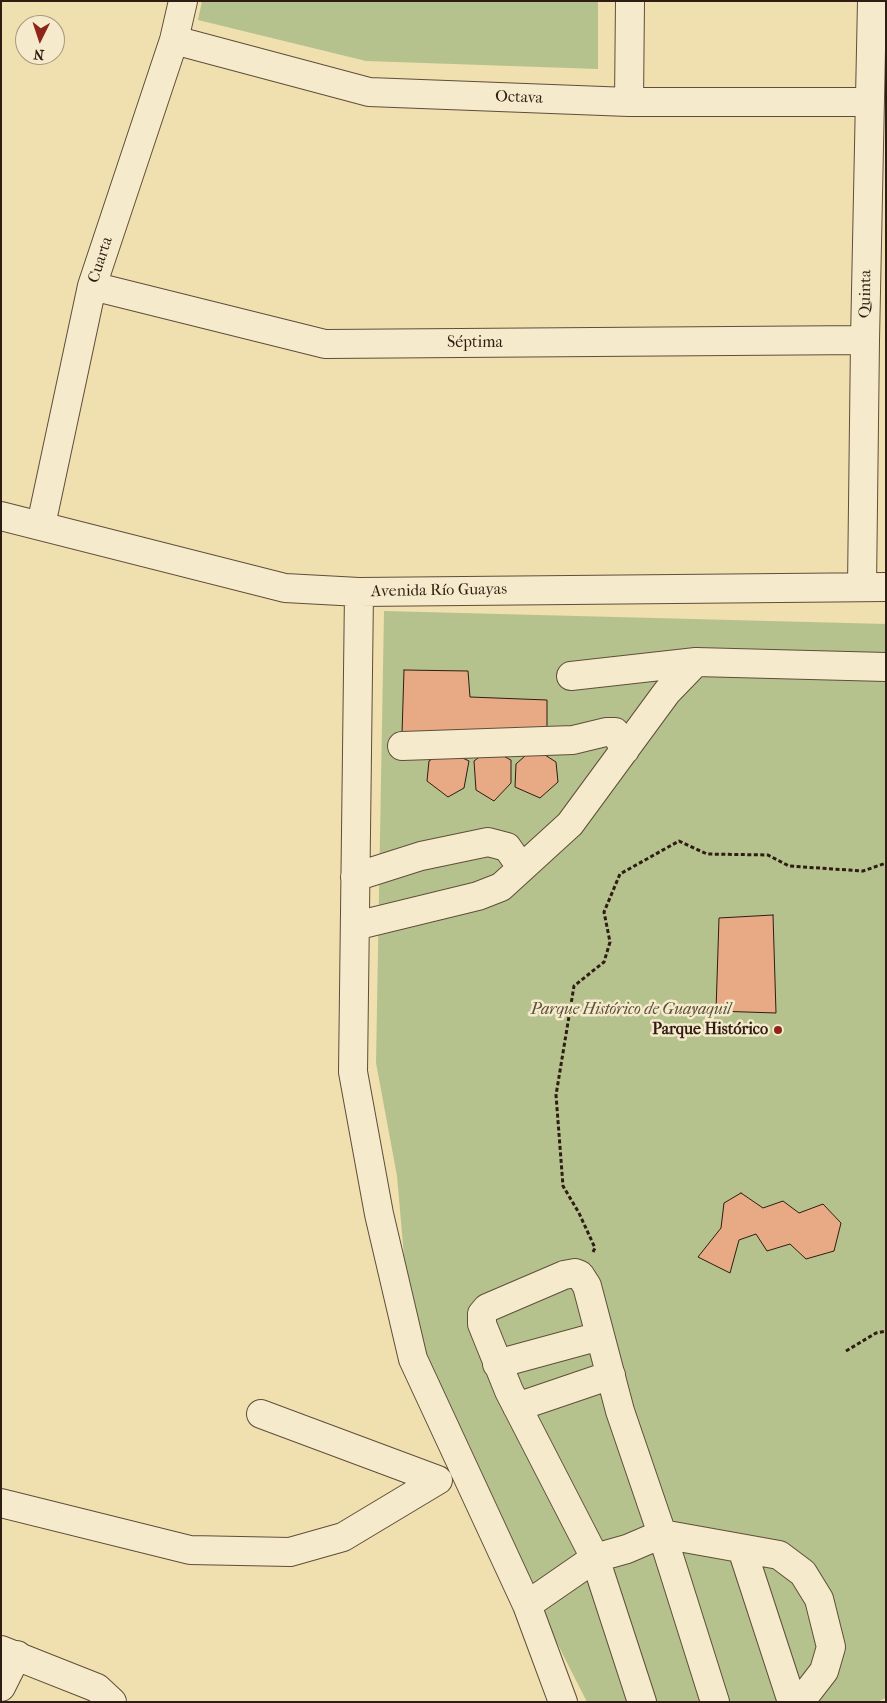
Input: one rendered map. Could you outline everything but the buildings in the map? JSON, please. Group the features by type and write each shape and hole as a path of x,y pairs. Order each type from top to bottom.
{"street":[{"name":"Cuarta","path":"41,525 92,286 174,40 183,1"},
{"path":"629,102 630,1"},
{"name":"Quinta","path":"872,1 865,340 874,587"},
{"name":"Octava","path":"174,40 369,92 629,102 870,102"},
{"name":"Séptima","path":"92,286 325,344 865,340"},
{"name":"Avenida Río Guayas","path":"1,516 285,588 359,592 874,587"},
{"path":"359,592 352,1072 379,1214 413,1360 527,1605 563,1702"},
{"path":"354,926 478,896 502,887 521,867 570,824 667,692 696,662"},
{"path":"571,676 696,662 886,667"},
{"path":"402,746 573,740 606,732 615,732 625,750"},
{"path":"355,878 421,856 488,842 507,847 521,867"},
{"path":"642,1702 595,1558 517,1407 482,1324 482,1314 487,1308 564,1275 575,1273 580,1275 587,1286 620,1411 662,1534 715,1702"},
{"path":"498,1364 600,1336"},
{"path":"517,1407 610,1375"},
{"path":"1,1503 190,1550 290,1552 343,1537 438,1480 261,1414"},
{"path":"527,1605 595,1558 627,1549 662,1534 779,1555 803,1573 819,1599 831,1648 824,1671 800,1702"},
{"path":"742,1549 792,1702"},
{"path":"1,1687 9,1653 99,1697"}],"path":[{"path":"589,1259 595,1248 579,1213 562,1186 556,1095 574,986 604,962 610,942 604,912 620,874 679,841 707,854 768,855 789,866 863,871 886,863"},
{"path":"846,1351 876,1333 886,1331"}],"green space":[{"path":"202,1 598,1 598,69 366,61 198,20"},
{"name":"Parque Histórico de Guayaquil","path":"384,611 886,624 886,1698 877,1702 587,1702 413,1359 397,1176 376,1063"}],"place":[{"name":"Parque Histórico","path":"778,1030"}]}
